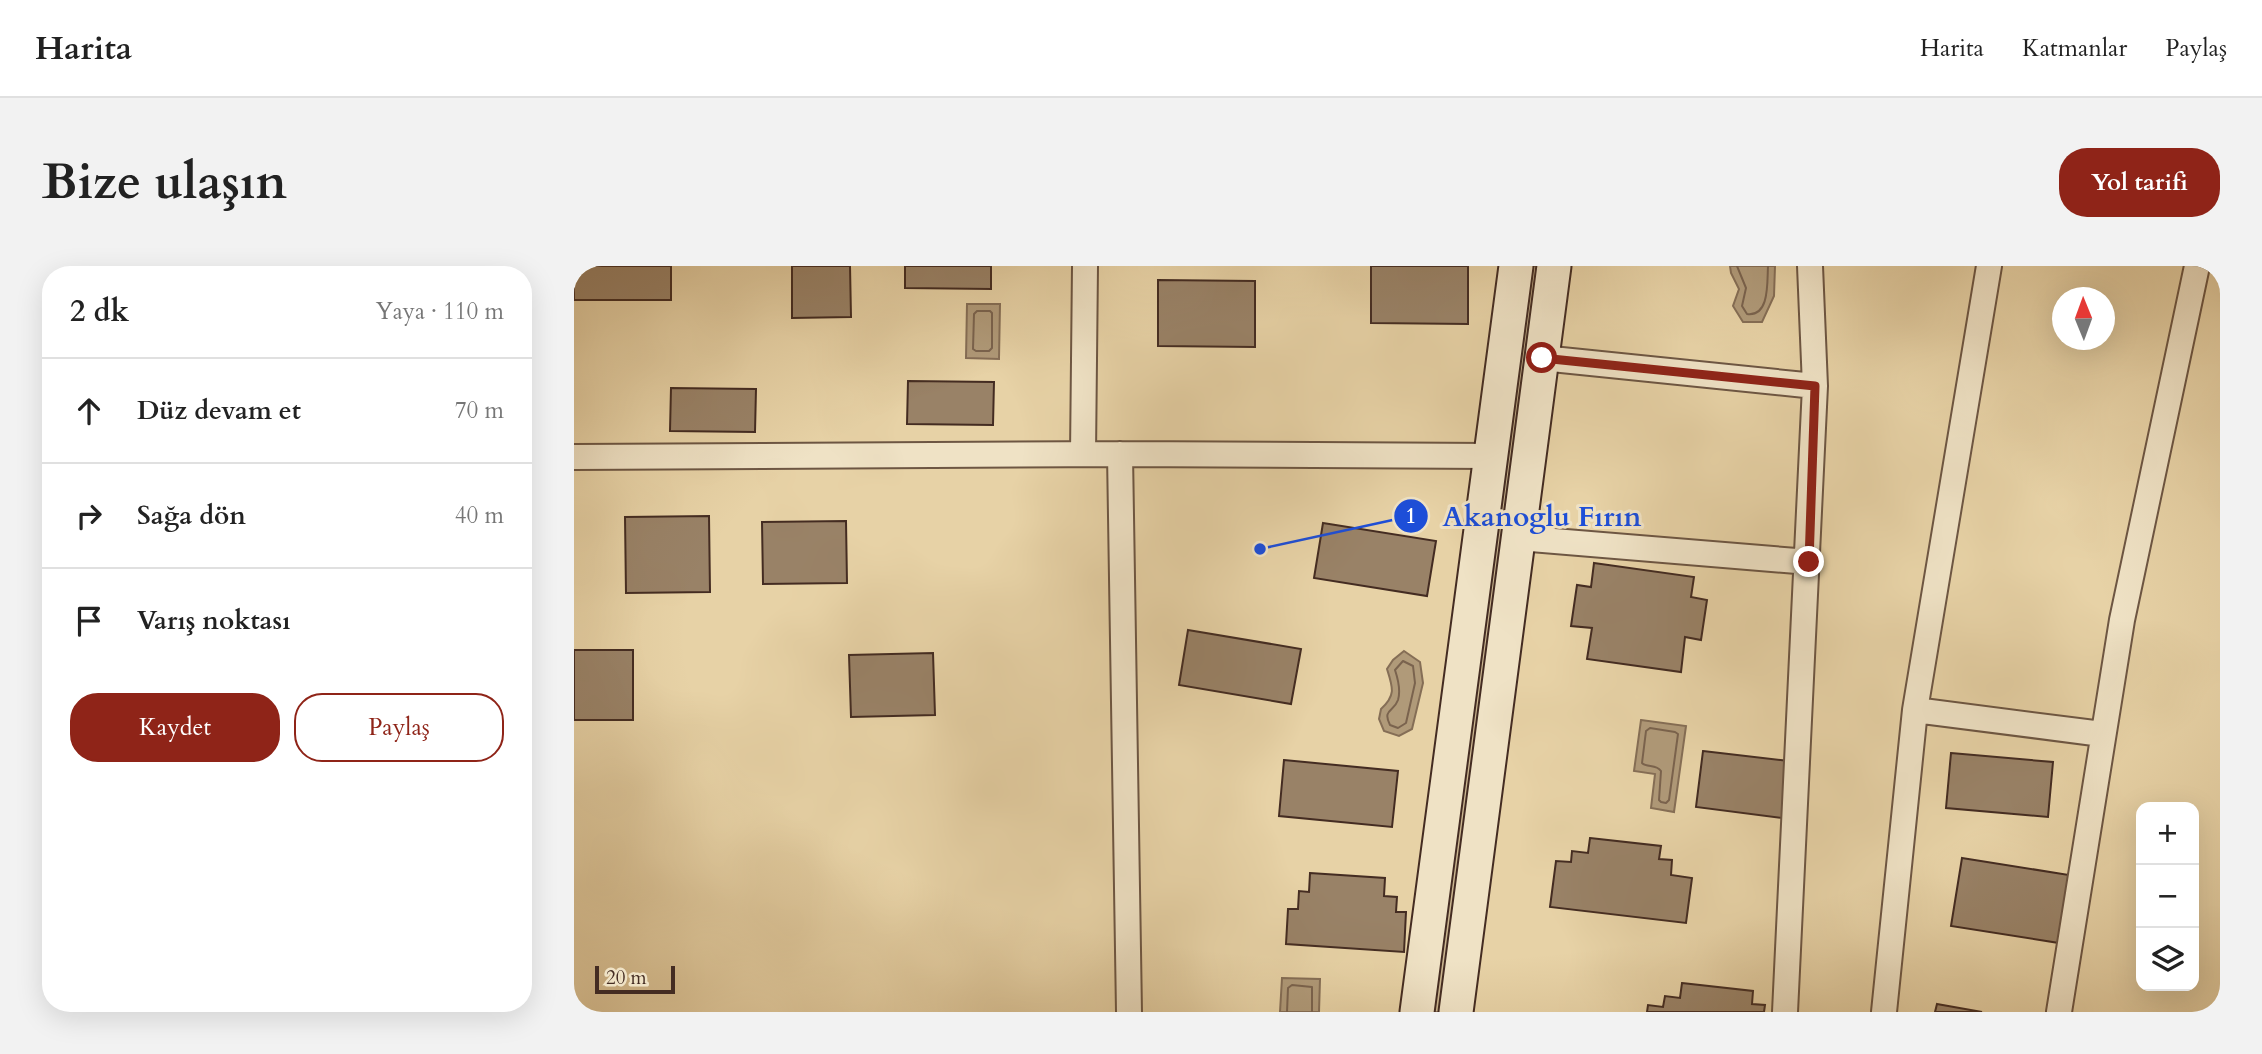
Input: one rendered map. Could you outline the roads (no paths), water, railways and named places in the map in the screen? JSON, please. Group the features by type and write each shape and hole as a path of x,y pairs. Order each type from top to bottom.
{"main road":[{"path":"1417,1012 1517,266"},
{"path":"1456,1012 1553,266"}],"street":[{"path":"1083,454 1085,266"},
{"path":"1785,1012 1809,562 1815,386 1810,266"},
{"path":"1884,1012 1915,710 1989,266"},
{"path":"2059,1012 2122,620 2197,266"},
{"path":"1542,358 1815,386"},
{"path":"574,457 1083,454 1491,456"},
{"path":"1119,454 1129,1012"},
{"path":"1517,538 1809,562"},
{"path":"1915,710 2102,734"}],"water":[{"path":"1730,266 1775,266 1774,296 1762,322 1743,322 1733,306 1739,289"},
{"path":"967,304 1000,304 999,359 966,358"},
{"path":"1404,651 1420,662 1423,683 1412,729 1399,736 1384,731 1379,719 1381,709 1389,700 1392,691 1387,669"},
{"path":"1641,720 1686,726 1674,812 1651,808 1655,774 1634,771"},
{"path":"1282,978 1320,979 1319,1012 1280,1012"}],"place":[{"name":"Akanoglu Fırın","path":"1260,549"}]}
